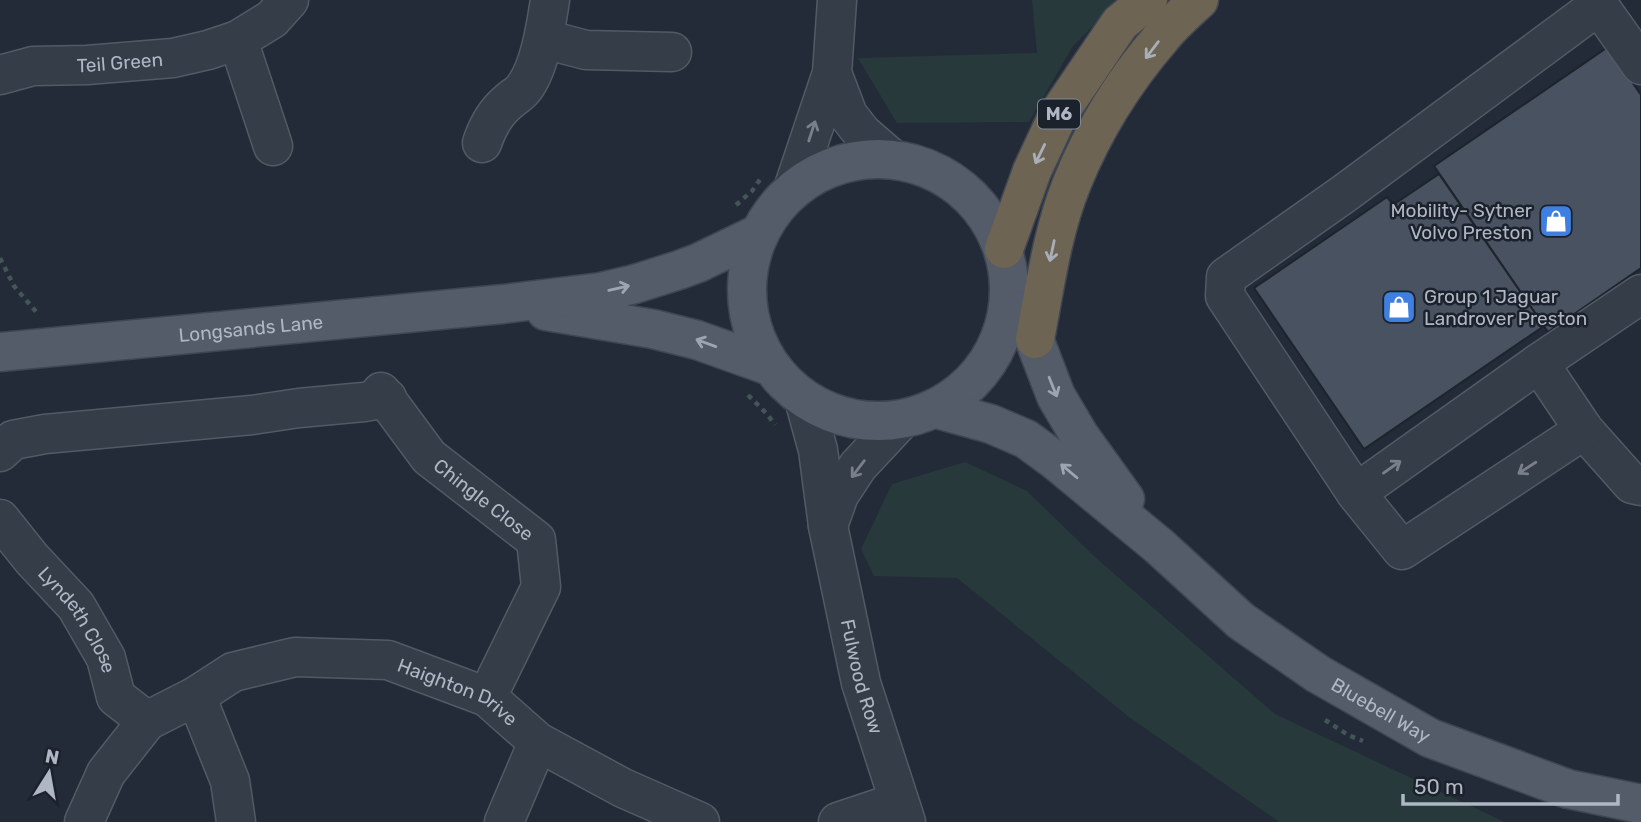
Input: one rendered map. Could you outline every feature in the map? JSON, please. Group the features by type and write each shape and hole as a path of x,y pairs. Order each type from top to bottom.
{"highway":[{"name":"M6","path":"1007,263 1031,171 1059,113 1120,23 1148,0"},
{"path":"1034,339 1054,242 1071,185 1092,139 1119,92 1161,37 1199,0"}],"main road":[{"path":"757,379 754,335 746,302 748,267 758,234 773,209 793,189 823,170 857,160 892,159 929,168 961,187 987,215 1056,396 1079,435 1159,546"},
{"path":"503,304 601,292 635,284 698,263 758,234"},
{"path":"919,414 958,394 994,355 1007,318 1007,263"},
{"path":"503,304 653,329 697,340 757,379 785,384 804,399 834,415 867,422 919,414 991,424 1026,439 1159,546"},
{"name":"Longsands Lane","path":"17,351 503,304"},
{"name":"Bluebell Way","path":"1159,546 1241,621 1318,674 1430,738 1568,789 1641,804"}],"street":[{"name":"Teil Green","path":"0,75 33,66 173,58 208,51 238,40 272,19 289,0"},
{"path":"482,143 492,121 508,101 524,89 530,77 544,38 551,0"},
{"path":"793,189 832,74 837,0"},
{"path":"1584,430 1402,550 1356,493 1225,296 1226,277 1345,193 1597,3 1641,65"},
{"path":"544,38 586,50 672,52"},
{"path":"238,40 273,146"},
{"path":"832,74 848,115 862,133 892,159"},
{"path":"1356,493 1641,294"},
{"path":"1539,363 1584,430 1632,484 1641,486"},
{"name":"Chingle Close","path":"7,446 45,435 364,402 384,395 429,457 536,541 541,587 486,697"},
{"name":"Fulwood Row","path":"804,399 818,450 828,526 861,682 902,812"},
{"path":"828,526 839,495 858,466 919,414"},
{"name":"Lyndeth Close","path":"0,519 32,559 76,606 107,657 116,697 147,721"},
{"name":"Haighton Drive","path":"85,822 106,773 147,721 196,696 233,672 295,657 388,660 486,697 538,742 623,788 700,822"},
{"path":"196,696 230,781 236,820"},
{"path":"504,822 538,742"},
{"path":"838,822 902,812"}],"path":[{"path":"0,258 14,286 45,323 17,351"},
{"path":"757,379 767,414 792,451 818,450"},
{"path":"1315,713 1348,735 1373,745"}],"shaded area":[{"path":"1032,0 1119,0 1073,46 1029,122 897,123 858,58 1037,53"},
{"path":"965,462 1027,491 1095,557 1275,714 1505,822 1279,822 1129,717 957,578 874,576 861,549 892,484"}],"building":[{"name":"Mobility- Sytner Volvo Preston","path":"1608,47 1641,95 1641,268 1548,332 1434,166"},
{"name":"Group 1 Jaguar Landrover Preston","path":"1439,174 1544,326 1364,449 1254,288 1387,197 1393,205"}],"place":[{"name":"Mobility- Sytner Volvo Preston","path":"1556,221"},
{"name":"Group 1 Jaguar Landrover Preston","path":"1399,307"}]}
